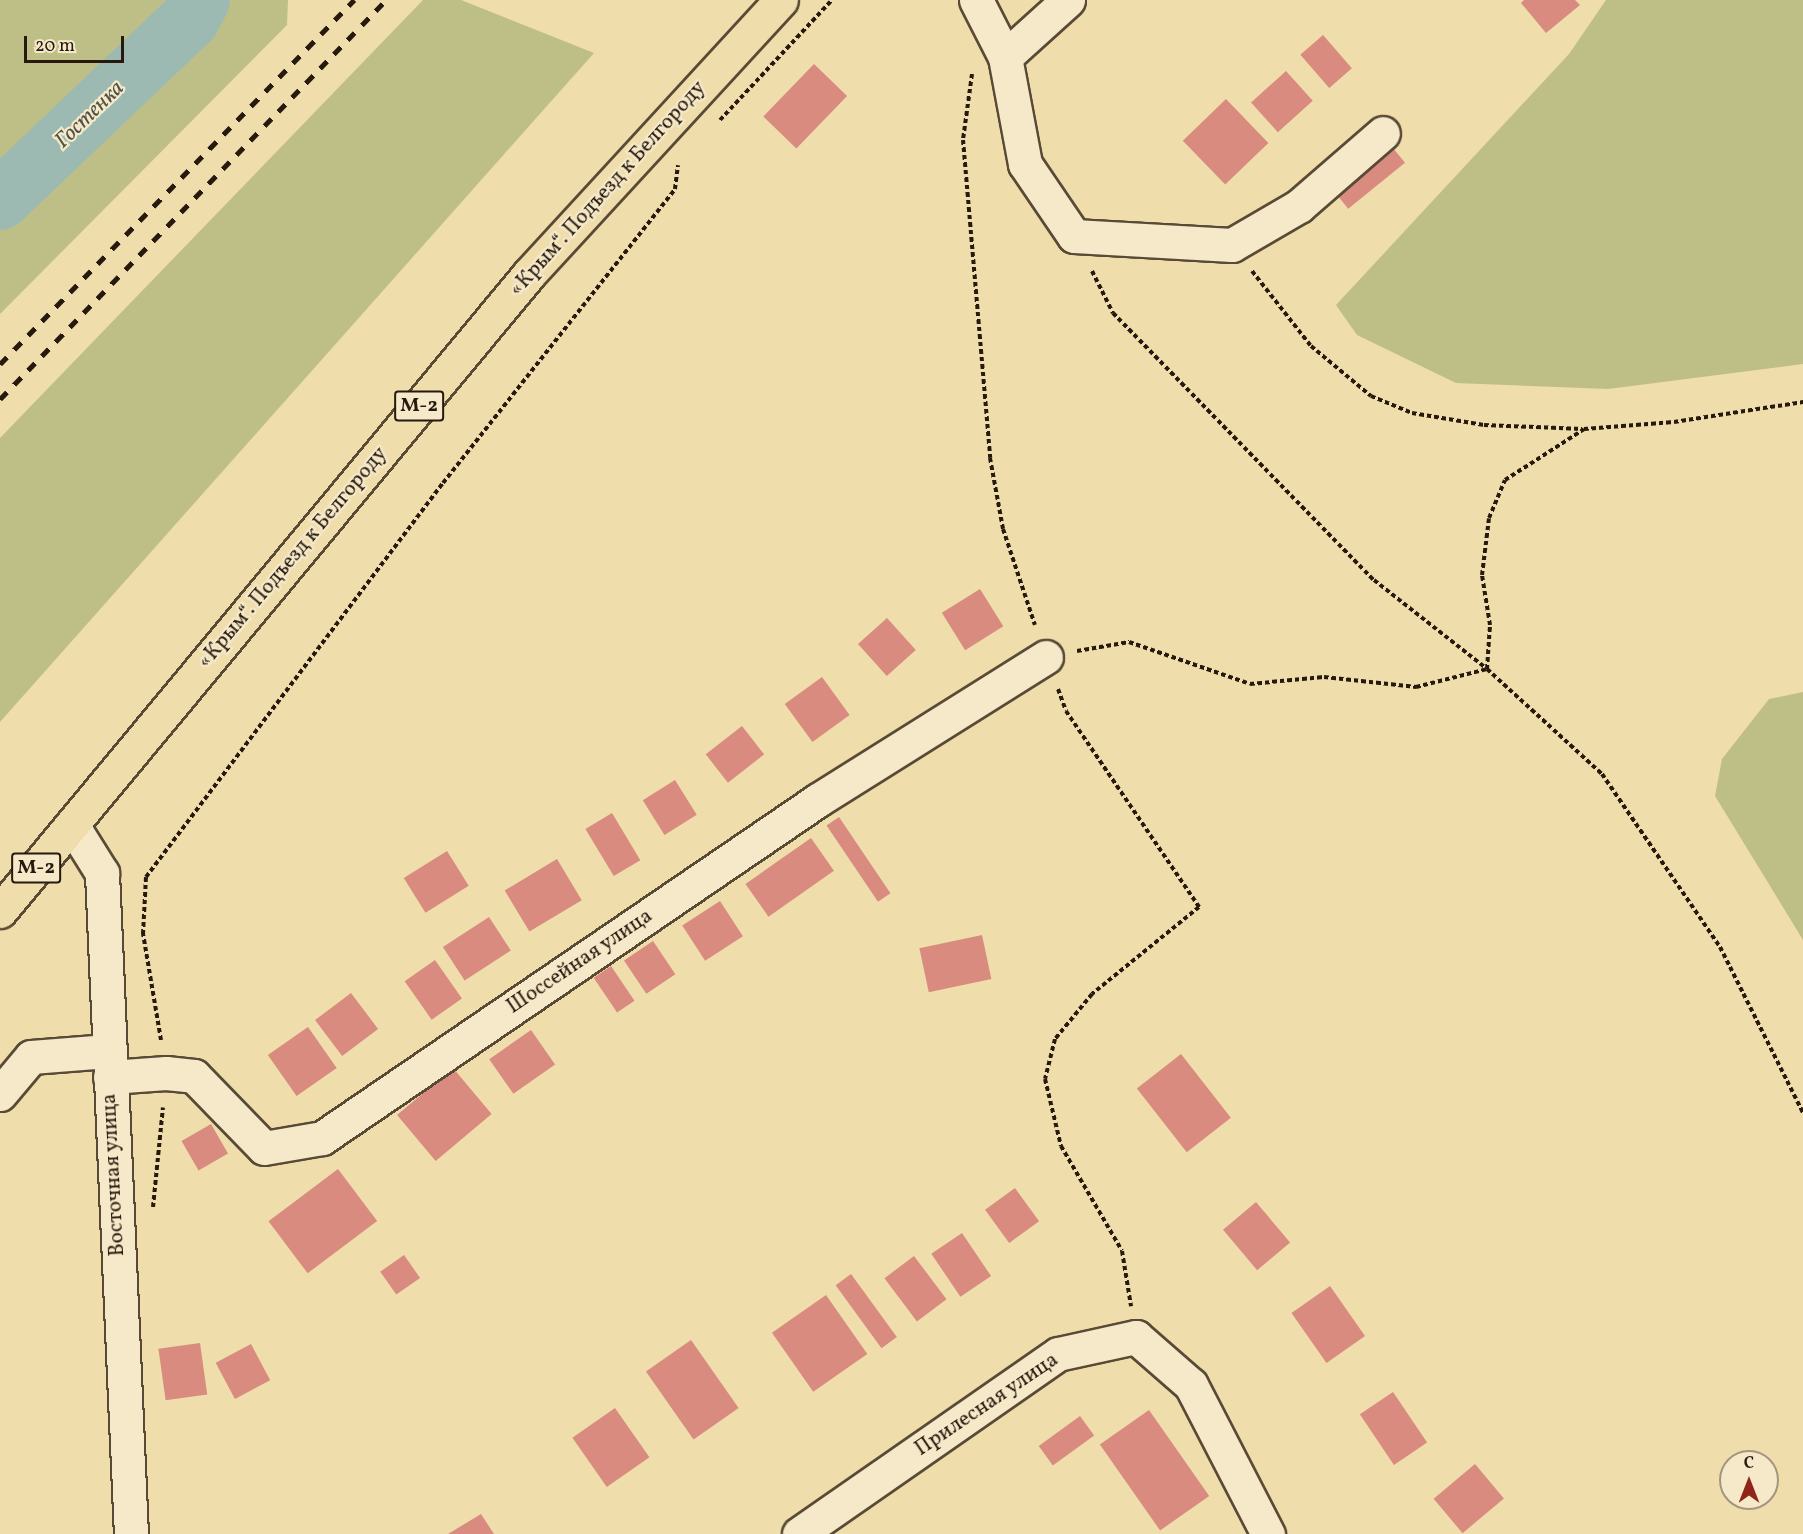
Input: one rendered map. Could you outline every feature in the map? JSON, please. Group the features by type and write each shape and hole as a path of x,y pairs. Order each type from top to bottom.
{"main road":[{"name":"«Крым“. Подъезд к Белгороду","path":"72,825 529,274 781,0"},
{"name":"М-2","path":"0,911 72,825"}],"street":[{"path":"976,0 1005,57 1025,164 1074,236 1232,245 1299,206 1383,133"},
{"path":"1005,57 1068,0"},
{"name":"Шоссейная улица","path":"0,1094 31,1058 109,1064 194,1076 264,1149 322,1138 818,800 1046,657"},
{"name":"Восточная улица","path":"72,825 102,873 131,1534"},
{"path":"1136,1337 1191,1385 1268,1534"},
{"name":"Прилесная улица","path":"799,1534 1058,1354 1136,1337"}],"path":[{"path":"715,126 832,0"},
{"path":"973,68 963,140 990,458 1003,529 1066,711 1199,907 1092,994 1055,1039 1045,1079 1061,1146 1122,1251 1136,1337"},
{"path":"152,1210 166,1072 143,934 146,877 443,483 675,189 675,168 683,160"},
{"path":"1074,236 1113,313 1374,580 1487,669 1602,774 1720,947 1803,1113"},
{"path":"1232,245 1311,346 1371,396 1412,413 1484,425 1584,429 1674,422 1803,402"},
{"path":"1487,669 1490,625 1482,575 1489,518 1505,480 1584,429"},
{"path":"1046,657 1129,642 1250,684 1324,677 1416,687 1487,669"}],"green space":[{"path":"0,0 288,0 287,25 0,314"},
{"path":"423,0 461,0 594,53 0,722 0,438"},
{"path":"1606,0 1803,0 1803,364 1608,389 1456,383 1357,335 1336,305 1569,54"},
{"path":"1803,692 1803,940 1715,796 1722,759 1769,699"}],"building":[{"path":"1524,0 1575,0 1580,5 1546,33 1521,3"},
{"path":"1323,35 1352,68 1329,88 1300,55"},
{"path":"814,64 847,96 796,148 763,117"},
{"path":"1286,71 1313,101 1278,132 1251,102"},
{"path":"1226,99 1268,143 1225,185 1183,141"},
{"path":"1393,148 1405,163 1348,209 1336,194"},
{"path":"980,589 1003,626 965,650 942,613"},
{"path":"887,618 916,650 887,676 858,644"},
{"path":"822,677 850,715 812,742 785,704"},
{"path":"742,726 764,754 728,783 706,754"},
{"path":"675,780 697,815 665,835 643,800"},
{"path":"612,813 640,860 614,876 585,829"},
{"path":"839,817 890,893 878,902 827,825"},
{"path":"811,838 834,871 768,917 745,884"},
{"path":"447,851 469,886 425,913 404,878"},
{"path":"557,859 582,900 529,932 505,890"},
{"path":"720,901 743,936 705,961 682,926"},
{"path":"489,917 511,951 465,981 443,947"},
{"path":"982,935 991,979 929,992 919,948"},
{"path":"653,941 675,974 646,994 624,961"},
{"path":"435,960 462,999 432,1020 405,981"},
{"path":"611,966 634,1001 617,1013 594,978"},
{"path":"351,993 378,1029 342,1056 315,1020"},
{"path":"308,1027 337,1068 297,1096 268,1055"},
{"path":"531,1030 555,1064 513,1094 489,1059"},
{"path":"1181,1054 1231,1118 1187,1152 1137,1088"},
{"path":"453,1068 492,1114 436,1161 397,1115"},
{"path":"211,1124 228,1153 199,1170 182,1141"},
{"path":"338,1169 377,1221 308,1273 269,1221"},
{"path":"1015,1188 1039,1221 1009,1243 985,1210"},
{"path":"1256,1202 1290,1243 1257,1270 1223,1230"},
{"path":"962,1233 991,1276 960,1297 931,1254"},
{"path":"404,1255 420,1278 396,1295 380,1272"},
{"path":"914,1256 946,1299 917,1321 884,1278"},
{"path":"851,1274 897,1337 881,1348 836,1285"},
{"path":"1330,1286 1365,1336 1326,1363 1291,1313"},
{"path":"826,1295 867,1354 813,1392 772,1333"},
{"path":"691,1340 739,1408 694,1440 646,1372"},
{"path":"200,1343 207,1394 166,1400 158,1349"},
{"path":"251,1344 270,1380 235,1399 216,1363"},
{"path":"1393,1392 1427,1443 1394,1465 1360,1414"},
{"path":"615,1408 649,1457 607,1487 572,1438"},
{"path":"1149,1410 1209,1496 1160,1530 1100,1444"},
{"path":"1080,1416 1094,1435 1053,1465 1039,1446"},
{"path":"1475,1464 1504,1498 1463,1533 1434,1499"},
{"path":"481,1514 494,1534 448,1534"}],"waterway":[{"name":"Гостенка","path":"0,200 190,19 200,0"}],"railway":[{"path":"0,364 354,0"},
{"path":"0,399 386,0"}]}
